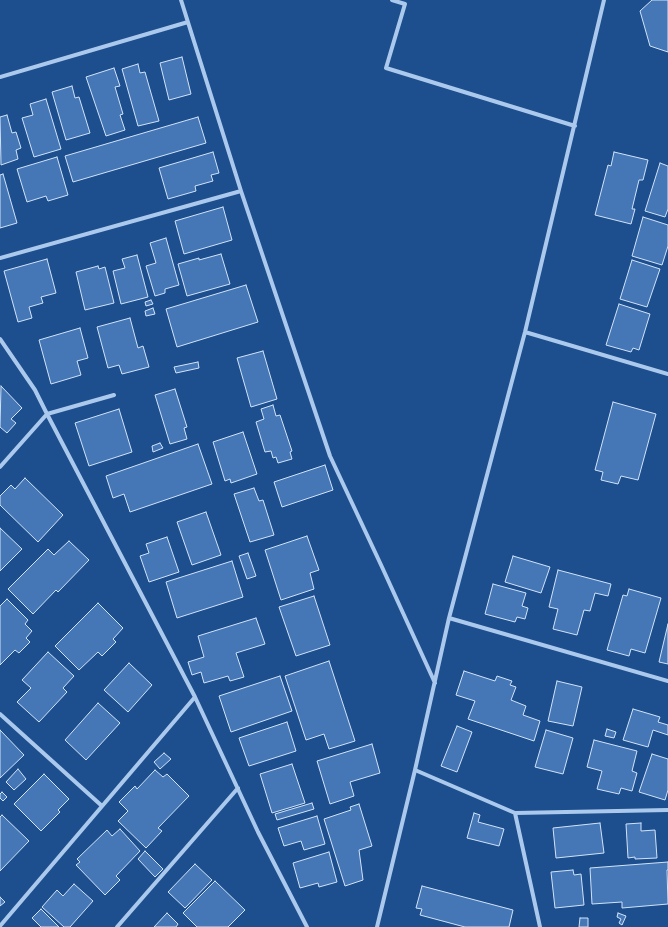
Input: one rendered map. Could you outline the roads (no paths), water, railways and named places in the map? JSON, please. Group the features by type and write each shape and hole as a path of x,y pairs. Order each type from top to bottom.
{"street":[{"path":"181,0 241,191 330,456 435,684"},
{"path":"392,0 405,4 386,68 575,126"},
{"path":"378,927 449,618 525,332 604,0"},
{"path":"0,77 188,22"},
{"path":"0,258 241,191"},
{"path":"525,332 668,374"},
{"path":"0,339 35,390 48,414 195,697 258,832 307,927"},
{"path":"0,467 48,414 114,395"},
{"path":"449,618 668,681"},
{"path":"0,926 195,697"},
{"path":"0,714 102,806"},
{"path":"415,770 515,813 668,810"},
{"path":"117,927 238,788"},
{"path":"515,813 540,927"}]}
